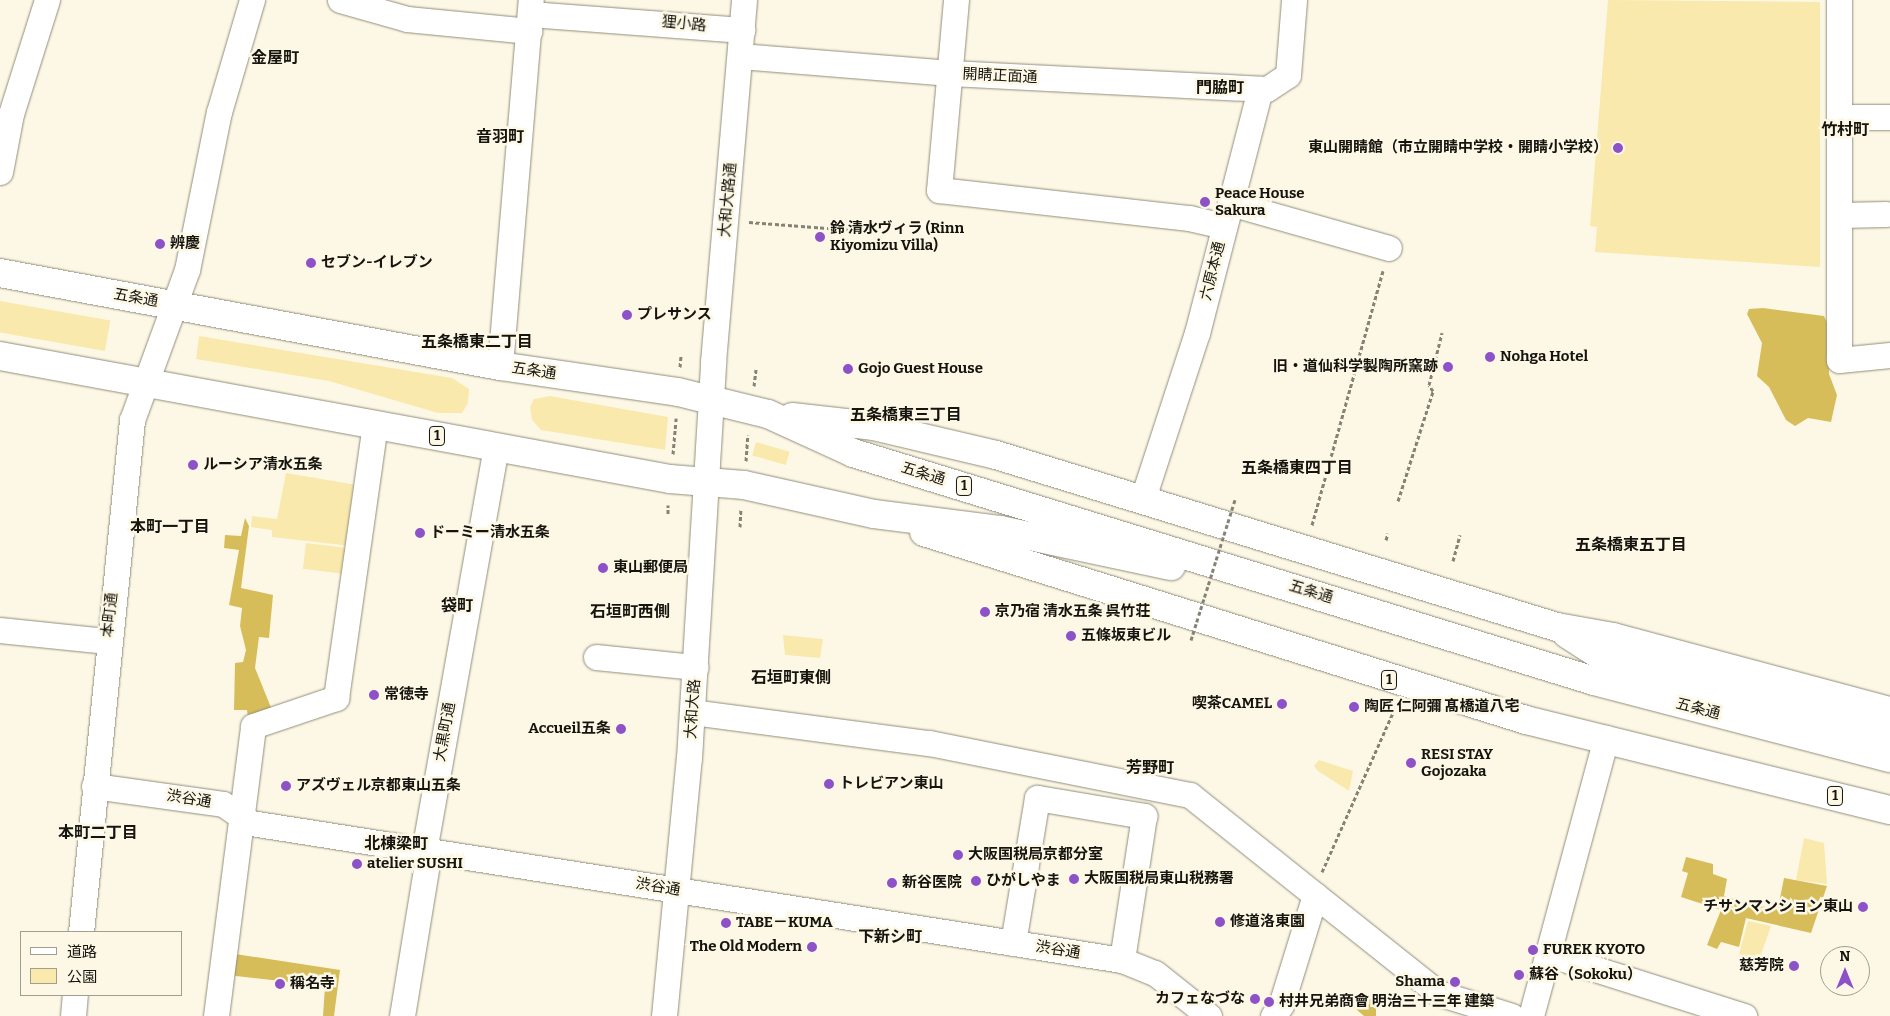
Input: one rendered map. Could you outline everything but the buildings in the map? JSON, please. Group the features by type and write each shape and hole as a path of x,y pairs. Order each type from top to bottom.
{"highway":[{"name":"五条通","path":"0,273 500,366 711,401 768,414 854,453 1607,701 1890,775"},
{"name":"五条通","path":"0,356 375,425 708,483 744,485 874,514 1001,530 1163,554 1594,681 1890,758"},
{"name":"1","path":"768,414 882,428 996,455 1306,547 1557,628 1612,636 1890,711"},
{"name":"1","path":"874,514 1003,560 1389,680 1606,738 1890,810"},
{"name":"1","path":"1557,628 1606,658 1890,734"}],"street":[{"path":"0,172 12,114 47,0"},
{"name":"本町通","path":"81,931 107,641 132,420 187,270 219,112 252,0"},
{"name":"狸小路","path":"340,0 407,19 530,15 626,18 742,30"},
{"name":"大和大路通","path":"711,401 744,0"},
{"path":"956,0 939,190 1189,218 1227,214 1389,248"},
{"path":"1260,89 1277,86 1288,75 1294,0"},
{"path":"1839,0 1839,360 1890,355"},
{"path":"500,366 530,15"},
{"name":"開睛正面通","path":"740,56 950,73 1260,89"},
{"name":"六原本通","path":"1143,498 1197,333 1260,89"},
{"path":"1840,118 1890,117"},
{"path":"1840,215 1886,214"},
{"name":"大和大路","path":"664,1016 678,891 692,712 708,483 711,401"},
{"path":"216,1016 240,816 253,726 336,698 375,425"},
{"name":"大黒町通","path":"402,1016 428,857 424,851 496,446"},
{"path":"0,630 107,641"},
{"path":"596,657 695,667"},
{"path":"692,712 929,743 1190,795 1438,993 1512,1016"},
{"path":"1530,1016 1606,738"},
{"name":"渋谷通","path":"94,786 223,804 251,823 1122,960 1155,973 1209,1016"},
{"path":"1013,943 1037,798 1144,816 1122,960"},
{"path":"1273,1016 1281,1005 1313,893"},
{"path":"1548,954 1744,1016"},
{"path":"73,1016 75,996"}],"path":[{"path":"726,220 853,230"},
{"path":"1306,547 1389,248"},
{"path":"1398,501 1433,390 1429,385 1442,334"},
{"path":"754,383 756,369"},
{"path":"673,453 676,417"},
{"path":"747,454 748,438"},
{"path":"1190,640 1235,500"},
{"path":"740,527 741,517"},
{"path":"1386,540 1388,533"},
{"path":"1452,560 1460,535"},
{"path":"1313,893 1394,710"}],"green space":[{"path":"1608,0 1820,2 1820,267 1595,252 1597,227 1590,226"},
{"path":"0,301 110,320 105,351 0,332"},
{"path":"199,336 452,378 469,389 468,403 462,413 438,413 329,381 196,359"},
{"path":"550,396 668,417 665,450 541,430 532,420 530,407 534,399"},
{"path":"756,442 790,452 786,465 752,455"},
{"path":"286,473 357,485 351,546 272,537 272,530 251,527 252,516 277,519"},
{"path":"306,543 348,548 345,574 303,569"},
{"path":"783,635 823,639 820,658 785,655"},
{"path":"1319,760 1353,771 1349,791 1318,771 1314,766"},
{"path":"1804,838 1824,843 1827,884 1796,880"},
{"path":"1748,921 1771,926 1759,960 1739,954"}],"shaded area":[{"path":"1763,308 1824,316 1829,327 1829,374 1837,395 1831,422 1808,418 1795,426 1786,420 1769,387 1757,376 1762,343 1747,314 1749,309"},
{"path":"245,518 249,526 241,588 273,595 269,638 259,637 255,668 272,710 248,718 247,710 234,710 235,663 243,662 246,650 240,626 242,608 229,605 239,550 224,548 225,535 241,536"},
{"path":"1686,857 1713,864 1713,874 1727,879 1724,896 1756,906 1778,908 1784,878 1827,886 1811,933 1746,918 1739,947 1721,942 1717,949 1707,945 1721,910 1681,897 1688,873 1682,871"},
{"path":"229,953 340,970 334,1016 323,1016 325,986 227,975"},
{"path":"1367,994 1376,1001 1376,1016 1364,1016 1351,1005 1357,995"}],"place":[{"name":"東山開睛館（市立開睛中学校・開睛小学校）","path":"1618,148"},
{"name":"Peace House Sakura","path":"1205,202"},
{"name":"鈴 清水ヴィラ (Rinn Kiyomizu Villa)","path":"820,237"},
{"name":"辨慶","path":"160,244"},
{"name":"セブン-イレブン","path":"311,263"},
{"name":"プレサンス","path":"627,315"},
{"name":"Nohga Hotel","path":"1490,357"},
{"name":"旧・道仙科学製陶所窯跡","path":"1448,367"},
{"name":"Gojo Guest House","path":"848,369"},
{"name":"ルーシア清水五条","path":"193,465"},
{"name":"ドーミー清水五条","path":"420,533"},
{"name":"東山郵便局","path":"603,568"},
{"name":"京乃宿 清水五条 呉竹荘","path":"985,612"},
{"name":"五條坂東ビル","path":"1071,636"},
{"name":"常徳寺","path":"374,695"},
{"name":"喫茶CAMEL","path":"1282,704"},
{"name":"陶匠 仁阿彌 髙橋道八宅","path":"1354,707"},
{"name":"Accueil五条","path":"621,729"},
{"name":"RESI STAY Gojozaka","path":"1411,763"},
{"name":"トレビアン東山","path":"829,784"},
{"name":"アズヴェル京都東山五条","path":"286,786"},
{"name":"大阪国税局京都分室","path":"958,855"},
{"name":"atelier SUSHI","path":"357,864"},
{"name":"大阪国税局東山税務署","path":"1074,879"},
{"name":"ひがしやま","path":"976,881"},
{"name":"新谷医院","path":"892,883"},
{"name":"チサンマンション東山","path":"1863,907"},
{"name":"修道洛東園","path":"1220,922"},
{"name":"TABE－KUMA","path":"726,923"},
{"name":"The Old Modern","path":"812,947"},
{"name":"FUREK KYOTO","path":"1533,950"},
{"name":"慈芳院","path":"1794,966"},
{"name":"蘇谷（Sokoku）","path":"1519,975"},
{"name":"Shama","path":"1455,982"},
{"name":"稱名寺","path":"280,984"},
{"name":"カフェなづな","path":"1255,999"},
{"name":"村井兄弟商會 明治三十三年 建築","path":"1269,1002"}],"district":[{"name":"金屋町","path":"275,58"},
{"name":"門脇町","path":"1220,88"},
{"name":"竹村町","path":"1845,130"},
{"name":"音羽町","path":"500,137"},
{"name":"五条橋東二丁目","path":"477,342"},
{"name":"五条橋東三丁目","path":"906,415"},
{"name":"五条橋東四丁目","path":"1297,468"},
{"name":"本町一丁目","path":"170,527"},
{"name":"五条橋東五丁目","path":"1631,545"},
{"name":"袋町","path":"457,606"},
{"name":"石垣町西側","path":"630,612"},
{"name":"石垣町東側","path":"791,678"},
{"name":"芳野町","path":"1150,768"},
{"name":"本町二丁目","path":"98,833"},
{"name":"北棟梁町","path":"396,844"},
{"name":"下新シ町","path":"890,937"}]}
